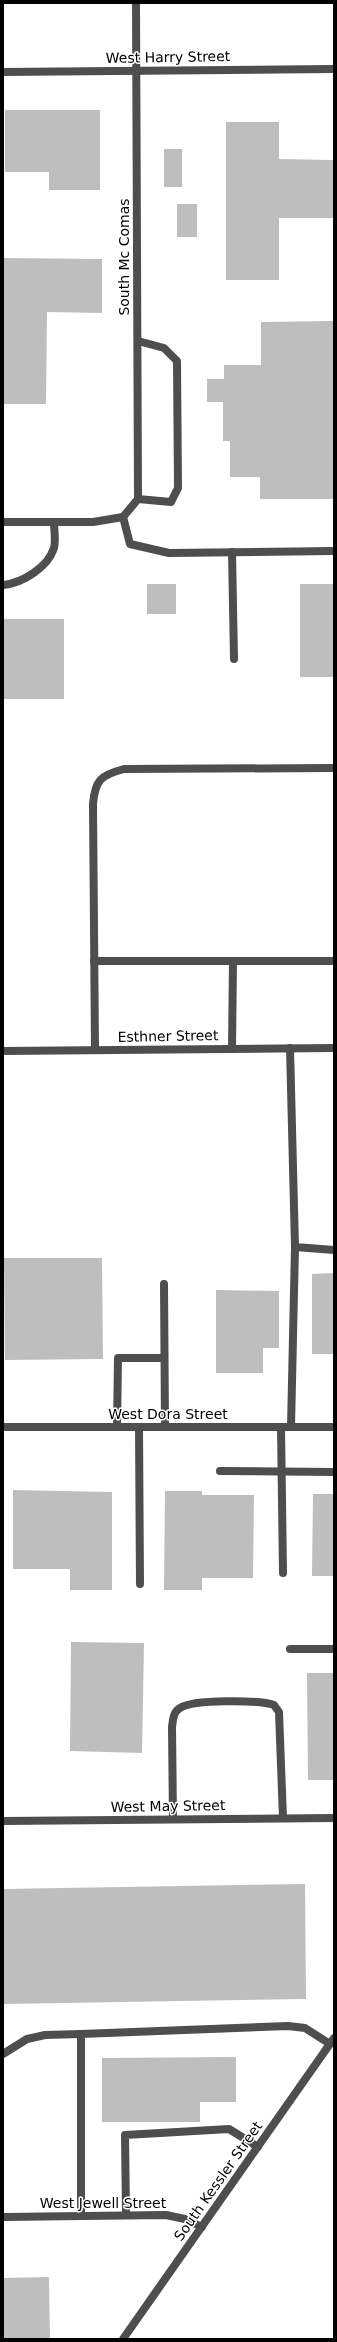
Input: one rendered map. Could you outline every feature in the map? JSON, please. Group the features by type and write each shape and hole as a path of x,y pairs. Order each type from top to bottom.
{"street":[{"name":"South Mc Comas","path":"136,3 138,499"},
{"name":"West Harry Street","path":"3,72 334,69"},
{"path":"3,522 93,522 123,517 138,499 171,502 178,488 177,361 164,348 138,341"},
{"path":"123,517 130,544 170,553 334,551"},
{"path":"3,585 13,584 42,567 54,547 54,522"},
{"path":"232,552 234,659"},
{"path":"95,1050 94,787 107,773 124,768 334,768"},
{"path":"94,961 334,961"},
{"path":"232,961 232,1049"},
{"path":"290,1048 295,1247 291,1427"},
{"name":"Esthner Street","path":"3,1051 334,1048"},
{"path":"295,1247 334,1250"},
{"path":"164,1284 165,1427"},
{"path":"117,1427 118,1358 164,1358"},
{"name":"West Dora Street","path":"3,1427 334,1427"},
{"path":"139,1427 140,1584"},
{"path":"281,1427 283,1573"},
{"path":"220,1471 334,1472"},
{"path":"290,1648 334,1648"},
{"path":"173,1819 172,1727 174,1715 179,1708 190,1704 249,1701 274,1705 279,1712 283,1818"},
{"name":"West May Street","path":"3,1821 334,1818"},
{"path":"3,2054 27,2039 45,2036 81,2034 288,2026 304,2028 332,2041"},
{"path":"81,2034 81,2216"},
{"name":"South Kessler Street","path":"122,2339 332,2041"},
{"path":"126,2215 125,2135 229,2129 258,2147"},
{"name":"West Jewell Street","path":"3,2217 166,2214 185,2219 202,2227"}],"building":[{"path":"5,110 100,110 100,190 49,190 49,172 5,172"},
{"path":"226,122 279,122 279,159 334,160 334,218 279,218 279,280 226,280"},
{"path":"164,149 182,149 182,187 164,187"},
{"path":"177,204 197,204 197,237 177,237"},
{"path":"3,258 102,259 102,313 47,312 46,404 3,404"},
{"path":"334,321 334,499 260,499 260,477 230,477 230,441 223,441 223,402 207,402 207,379 224,379 224,365 261,365 261,322"},
{"path":"147,584 176,584 176,614 147,614"},
{"path":"300,584 334,584 334,677 300,677"},
{"path":"3,619 64,619 64,699 3,699"},
{"path":"4,1258 102,1258 103,1359 5,1360"},
{"path":"334,1273 334,1354 312,1354 312,1274"},
{"path":"216,1290 279,1291 279,1348 263,1348 263,1373 216,1373"},
{"path":"13,1490 112,1492 112,1590 70,1590 70,1569 13,1569"},
{"path":"165,1491 202,1491 202,1495 254,1495 253,1578 202,1578 202,1590 164,1590"},
{"path":"313,1494 334,1494 334,1576 312,1576"},
{"path":"71,1642 144,1643 142,1753 70,1751"},
{"path":"307,1673 334,1673 334,1780 308,1780"},
{"path":"305,1884 306,1999 3,2004 3,1889"},
{"path":"236,2057 236,2102 200,2102 200,2122 102,2122 102,2058"},
{"path":"49,2277 50,2339 3,2339 3,2278"}]}
